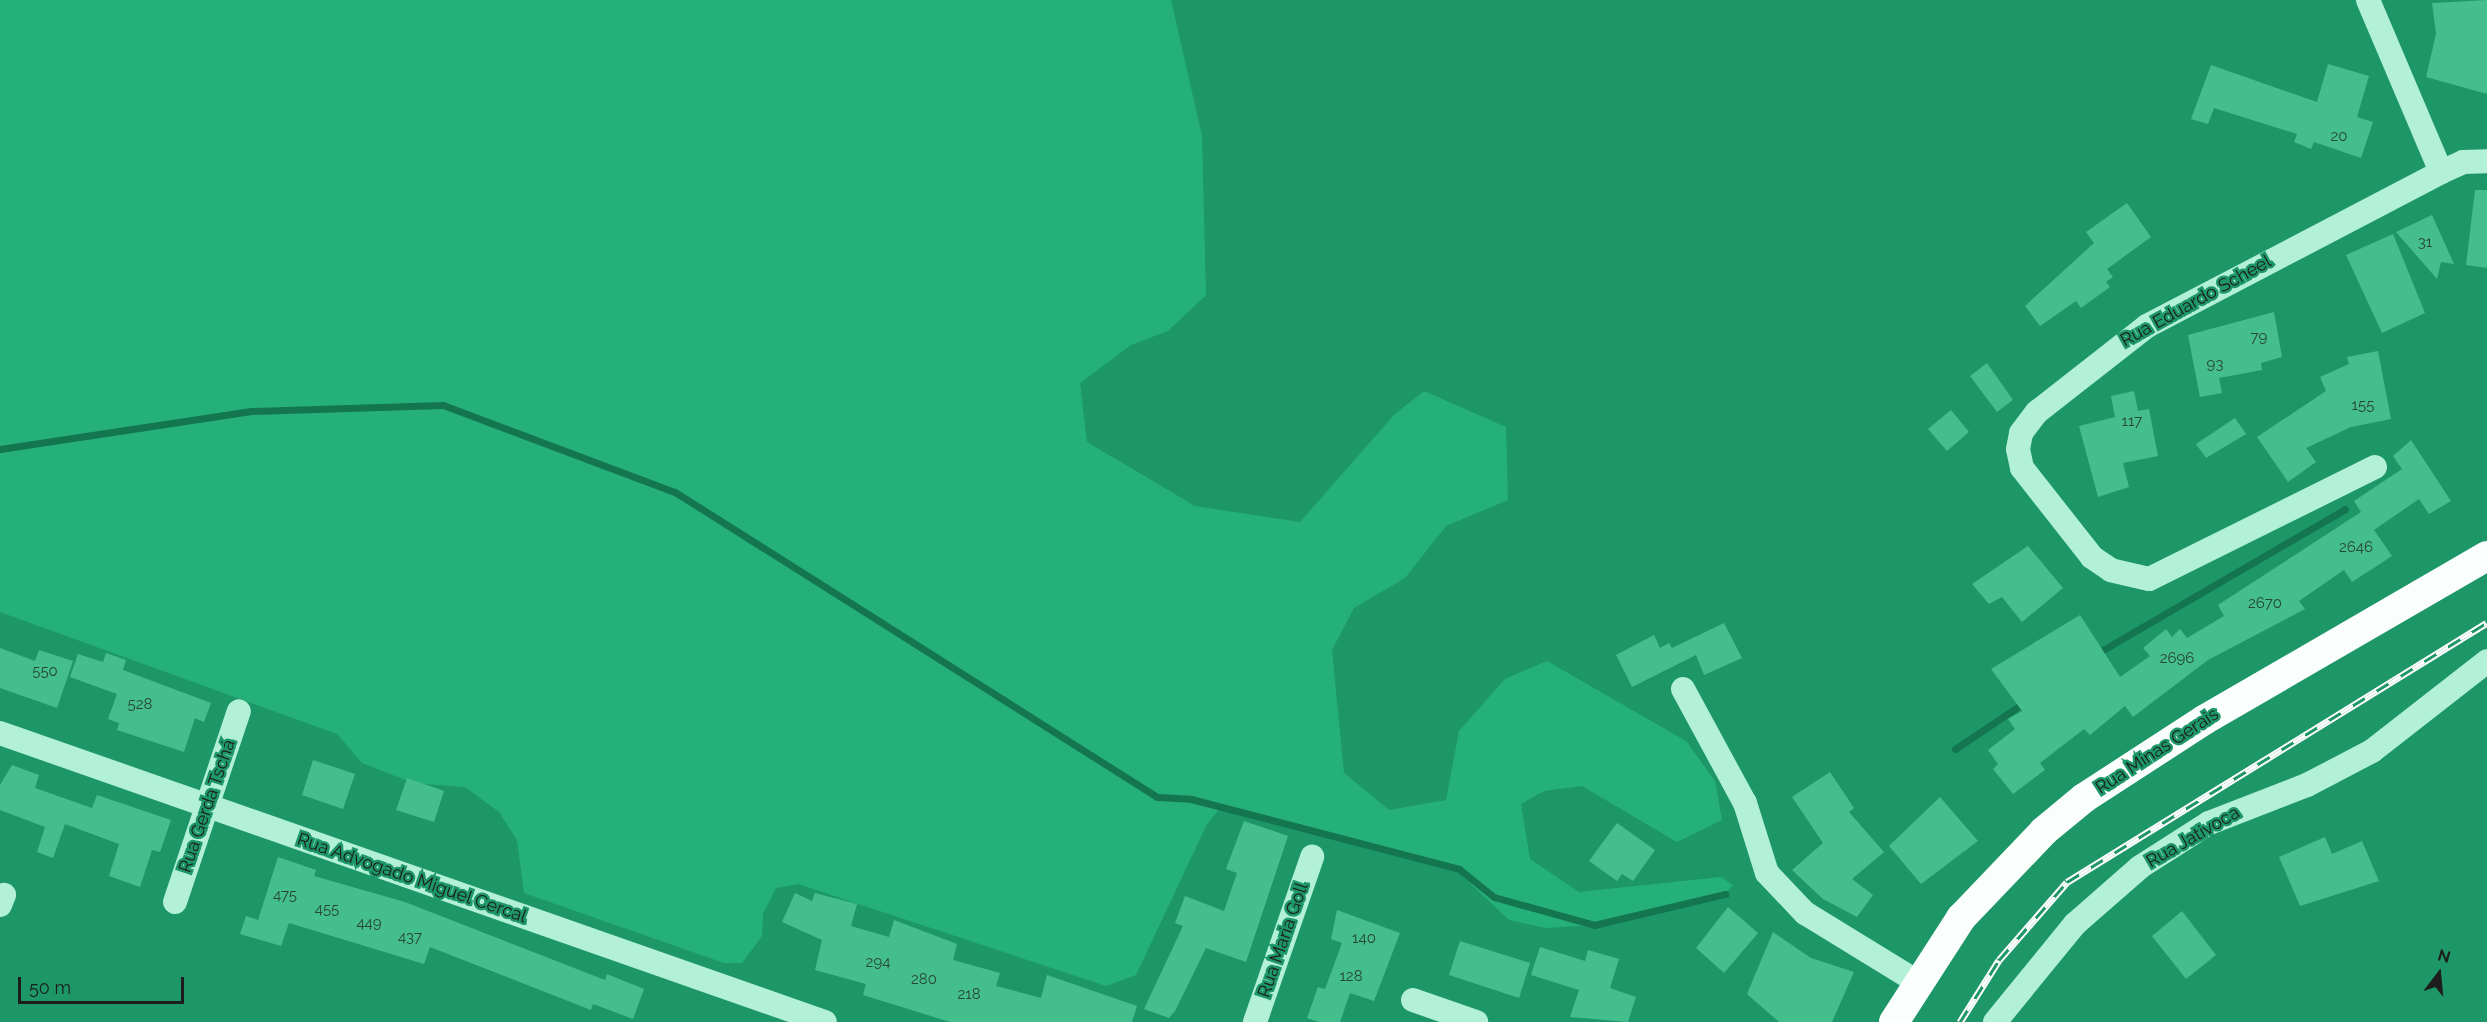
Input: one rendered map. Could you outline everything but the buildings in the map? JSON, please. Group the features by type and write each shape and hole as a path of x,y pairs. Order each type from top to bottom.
{"main road":[{"name":"Rua Minas Gerais","path":"1894,1022 1916,981 1961,918 2001,873 2084,798 2194,726 2487,555"}],"street":[{"path":"2368,0 2441,172"},
{"name":"Rua Eduardo Scheel","path":"2375,467 2149,579 2111,570 2092,557 2022,468 2018,449 2021,433 2037,412 2147,326 2441,172 2463,162 2487,162"},
{"name":"Rua Jativoca","path":"1995,1022 2075,924 2140,867 2209,823 2307,785 2372,751 2487,661"},
{"path":"1683,689 1745,803 1767,873 1804,913 1916,981"},
{"name":"Rua Gerda Tschá","path":"175,902 239,711"},
{"name":"Rua Advogado Miguel Cercal","path":"0,733 825,1022"},
{"name":"Rua Maria Goll","path":"1255,1022 1312,857"},
{"path":"1413,1000 1476,1022"}],"green space":[{"path":"0,0 1171,0 1202,136 1206,295 1168,331 1131,345 1080,383 1087,442 1195,506 1300,522 1394,415 1424,391 1506,427 1508,500 1446,526 1405,578 1354,608 1332,650 1344,773 1389,810 1446,800 1459,731 1505,679 1547,661 1686,741 1715,781 1722,820 1677,842 1582,786 1544,791 1521,804 1530,859 1579,892 1721,877 1733,885 1725,894 1594,925 1546,928 1509,920 1453,867 1221,807 1207,824 1136,975 1106,986 798,884 776,888 763,914 762,936 742,963 724,963 524,893 517,840 499,812 465,787 413,783 362,763 337,734 0,612"}],"waterway":[{"path":"0,449 251,411 443,405 675,492 1157,797 1191,799 1459,869 1494,897 1594,925 1725,894"},
{"path":"2096,654 2345,509"},
{"path":"1955,749 2025,702"}],"railway":[{"path":"1960,1022 1999,960 2067,882 2487,623"}]}
